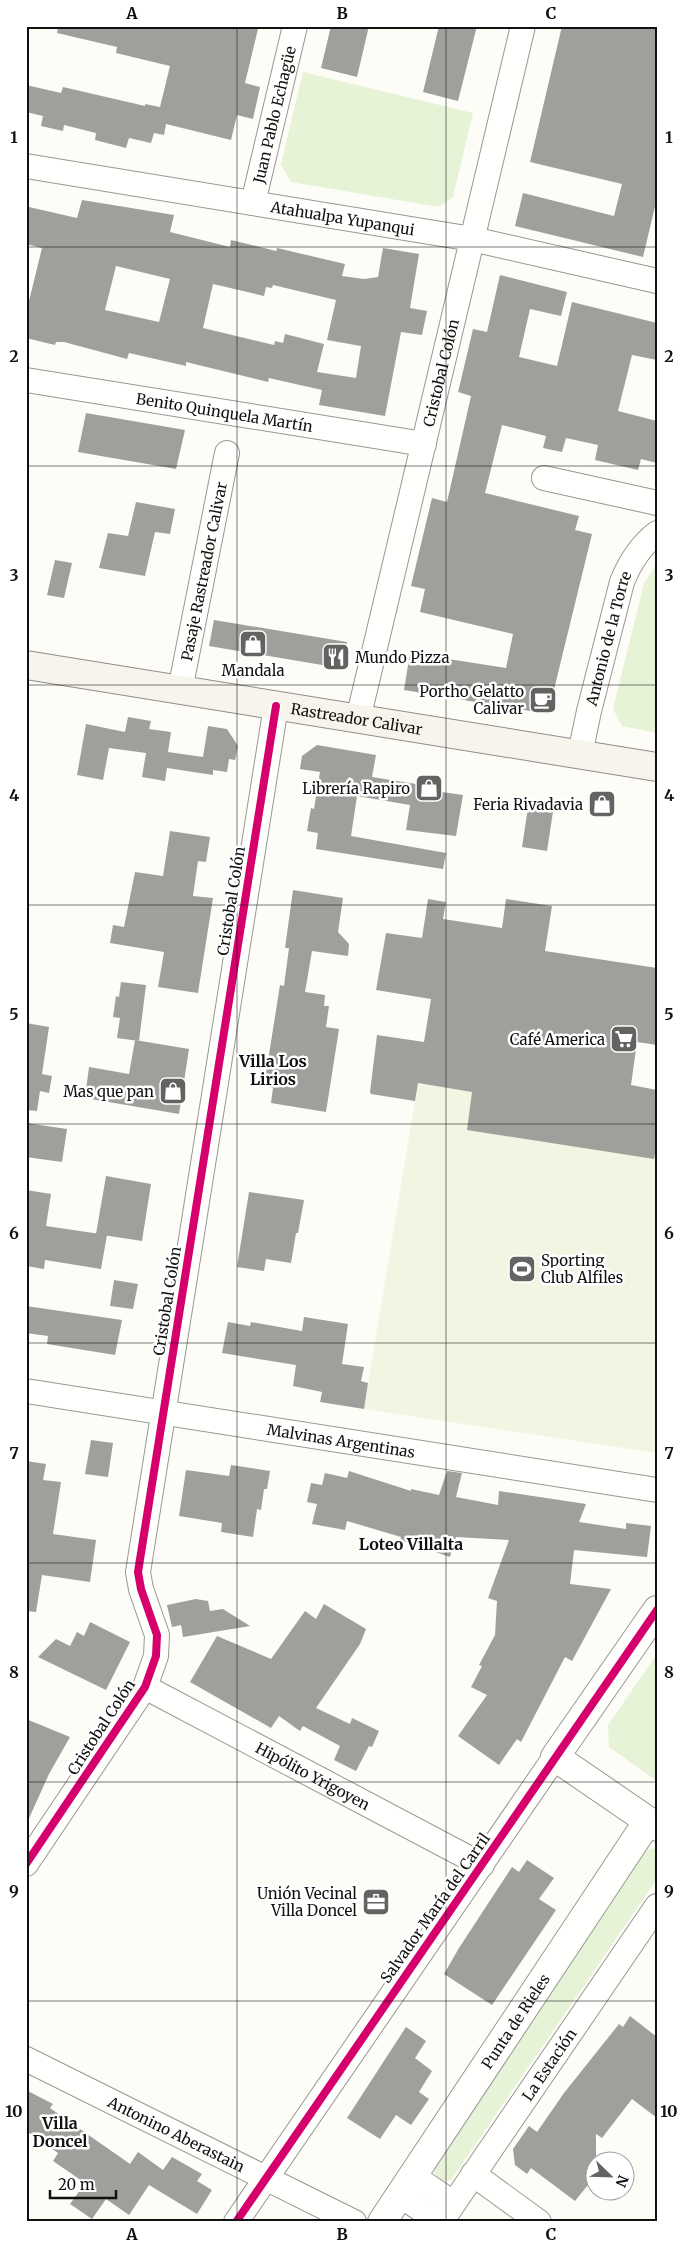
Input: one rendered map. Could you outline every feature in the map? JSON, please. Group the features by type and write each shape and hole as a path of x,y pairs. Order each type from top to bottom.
{"main road":[{"name":"Rastreador Calivar","path":"26,665 657,766"}],"street":[{"name":"Juan Pablo Echagüe","path":"253,203 295,26"},
{"name":"Cristobal Colón","path":"358,719 523,26"},
{"name":"Atahualpa Yupanqui","path":"26,166 472,239 657,281"},
{"name":"Benito Quinquela Martín","path":"26,380 424,444"},
{"name":"Pasaje Rastreador Calivar","path":"180,690 227,453"},
{"path":"544,478 657,503"},
{"name":"Antonio de la Torre","path":"580,754 622,582 628,565 638,550 657,533"},
{"name":"Cristobal Colón","path":"26,1864 145,1687 156,1656 157,1635 141,1589 138,1572 276,706"},
{"name":"Malvinas Argentinas","path":"26,1391 657,1490"},
{"name":"Salvador María del Carril","path":"236,2222 657,1610"},
{"name":"Hipólito Yrigoyen","path":"145,1687 482,1865"},
{"path":"556,1757 652,1824"},
{"name":"Punta de Rieles","path":"382,2222 652,1824"},
{"name":"La Estación","path":"444,2216 657,1906"},
{"name":"Antonino Aberastain","path":"26,2059 354,2222"},
{"path":"473,2174 539,2222"},
{"path":"406,2185 444,2216"}],"green space":[{"path":"303,72 473,113 453,197 439,207 291,182 281,164"},
{"path":"657,564 657,733 622,726 613,709 644,583"},
{"name":"Sporting Club Alfiles","path":"418,1083 657,1121 657,1453 364,1409"},
{"path":"657,1654 657,1781 609,1747 608,1725"},
{"path":"657,1849 657,1879 451,2180 439,2179 435,2175 434,2168 644,1850"}],"building":[{"path":"58,26 246,26 258,29 245,83 260,87 253,119 237,115 231,140 166,124 164,135 154,133 151,143 129,138 126,148 95,140 96,133 64,125 63,131 41,126 43,116 26,112 26,85 61,93 63,87 145,106 145,104 160,107 170,66 116,53 117,47 57,33"},
{"path":"331,26 369,26 357,77 321,68"},
{"path":"439,26 477,26 458,101 423,92"},
{"path":"562,26 657,26 657,198 643,257 515,226 523,193 614,216 622,184 530,162"},
{"path":"82,200 174,215 170,232 230,247 231,240 276,251 277,248 345,264 342,276 364,279 378,277 383,248 419,254 410,308 427,311 422,335 401,332 385,416 319,405 322,390 269,378 268,382 186,362 186,366 129,353 127,359 64,342 56,342 55,345 26,338 26,300 29,301 42,248 26,244 26,217 29,207 77,218","holes":["116,266 170,279 159,322 105,310","213,284 264,296 266,287 272,288 273,285 336,300 327,340 361,346 356,378 317,372 324,344 285,334 283,343 275,341 274,345 203,328"]},
{"path":"500,275 567,292 561,316 530,309 519,357 557,366 572,302 657,323 657,360 632,355 618,411 657,421 657,463 641,459 638,470 595,460 598,445 566,438 562,452 543,448 546,436 502,425 485,493 579,516 575,530 592,534 548,714 404,690 410,653 506,668 513,634 420,612 425,589 411,586 432,498 447,502 471,396 458,392 473,329 487,332"},
{"path":"86,413 185,430 176,469 78,452"},
{"path":"136,502 175,509 170,534 155,532 145,576 99,568 108,533 128,536"},
{"path":"55,560 72,563 64,598 47,595"},
{"path":"214,620 347,642 340,668 209,646"},
{"path":"128,717 151,721 149,729 171,732 168,752 203,757 208,726 227,729 238,746 235,760 229,759 227,772 213,770 213,775 167,768 165,781 142,777 146,753 109,748 103,780 77,775 86,724 125,732"},
{"path":"317,745 376,755 372,777 435,787 435,791 463,795 456,836 406,830 410,805 357,796 351,836 446,853 443,869 316,849 318,833 307,831 311,808 314,809 320,772 300,769 302,756"},
{"path":"529,801 554,805 547,851 522,847"},
{"path":"170,831 210,837 206,862 198,861 193,896 213,898 198,993 158,987 164,952 110,943 113,925 124,927 135,872 163,876"},
{"path":"293,890 343,898 338,932 349,944 348,956 312,951 305,992 325,995 324,1006 329,1006 326,1027 339,1029 326,1112 271,1103 273,1088 264,1086 280,985 284,986 289,948 285,948"},
{"path":"428,899 446,902 443,919 502,928 506,899 552,906 545,951 657,968 657,1045 637,1042 631,1085 657,1090 657,1143 654,1159 467,1130 472,1092 418,1083 415,1101 371,1094 377,1035 424,1042 431,999 376,990 386,933 422,938"},
{"path":"121,982 146,985 139,1041 117,1038 120,1018 113,1017 116,996 119,997"},
{"path":"26,1023 49,1027 42,1074 52,1076 49,1093 40,1091 37,1111 26,1110"},
{"path":"135,1040 189,1049 179,1114 85,1098 89,1067 129,1074"},
{"path":"26,1123 67,1129 62,1162 26,1157"},
{"path":"106,1176 151,1184 142,1241 96,1234"},
{"path":"26,1190 51,1194 46,1226 107,1235 101,1269 45,1260 44,1269 26,1266"},
{"path":"249,1192 304,1200 291,1263 266,1259 264,1271 237,1267"},
{"path":"114,1280 138,1284 133,1309 110,1306"},
{"path":"26,1306 122,1320 115,1355 47,1344 48,1336 26,1333"},
{"path":"304,1317 348,1324 342,1364 364,1367 361,1381 368,1383 364,1409 320,1402 322,1392 293,1386 296,1365 222,1353 228,1322 250,1326 251,1322 302,1331"},
{"path":"91,1440 113,1443 108,1477 85,1474"},
{"path":"26,1461 46,1464 43,1480 61,1482 53,1534 96,1540 90,1582 42,1575 36,1612 26,1611"},
{"path":"231,1465 270,1471 267,1489 264,1489 261,1510 257,1509 253,1537 221,1532 222,1523 179,1516 186,1470 229,1476"},
{"path":"349,1471 411,1491 411,1489 439,1495 447,1471 462,1473 456,1497 498,1505 499,1491 586,1504 579,1522 626,1529 626,1523 651,1526 647,1557 574,1550 570,1584 611,1589 572,1661 565,1657 521,1742 517,1739 499,1765 458,1736 487,1695 471,1687 482,1666 479,1665 495,1635 497,1601 488,1598 509,1540 456,1537 450,1557 400,1540 401,1537 347,1521 345,1530 312,1524 317,1504 307,1502 311,1483 322,1485 325,1473 347,1478"},
{"path":"196,1599 208,1601 210,1611 223,1609 250,1626 183,1637 181,1625 172,1627 167,1605"},
{"path":"324,1604 366,1629 360,1644 316,1708 350,1724 352,1718 379,1731 372,1747 369,1746 356,1771 334,1760 340,1746 303,1726 300,1731 279,1716 271,1728 190,1682 217,1636 271,1659 305,1611 316,1619"},
{"path":"90,1622 130,1642 106,1690 38,1657 56,1639 70,1646 77,1632 84,1636"},
{"path":"26,1719 70,1737 49,1774 26,1825"},
{"path":"527,1860 554,1878 539,1899 556,1910 492,2005 444,1974 512,1867 519,1872"},
{"path":"630,2016 657,2037 657,2118 632,2099 602,2138 596,2134 596,2150 586,2150 586,2187 575,2201 531,2168 527,2174 515,2165 513,2149 529,2126 537,2132 564,2093 619,2024 623,2027"},
{"path":"406,2027 426,2041 415,2058 432,2071 419,2092 429,2099 411,2125 396,2115 380,2139 347,2118"},
{"path":"26,2090 53,2104 50,2108 130,2164 138,2152 163,2170 172,2157 202,2174 197,2181 212,2190 197,2214 149,2185 129,2215 106,2199 92,2219 70,2204 85,2183 53,2161 58,2153 26,2131"}],"cycle path":[{"path":"26,1864 145,1687 156,1656 157,1635 141,1589 138,1572 276,706"},
{"path":"236,2222 657,1610"}],"place":[{"name":"Mandala","path":"253,644"},
{"name":"Mundo Pizza","path":"336,657"},
{"name":"Portho Gelatto Calivar","path":"543,700"},
{"name":"Librería Rapiro","path":"429,788"},
{"name":"Feria Rivadavia","path":"602,804"},
{"name":"Café America","path":"624,1039"},
{"name":"Mas que pan","path":"173,1091"},
{"name":"Sporting Club Alfiles","path":"522,1269"},
{"name":"Unión Vecinal Villa Doncel","path":"376,1902"}],"district":[{"name":"Villa Los Lirios","path":"273,1070"},
{"name":"Loteo Villalta","path":"411,1544"},
{"name":"Villa Doncel","path":"60,2132"}]}
